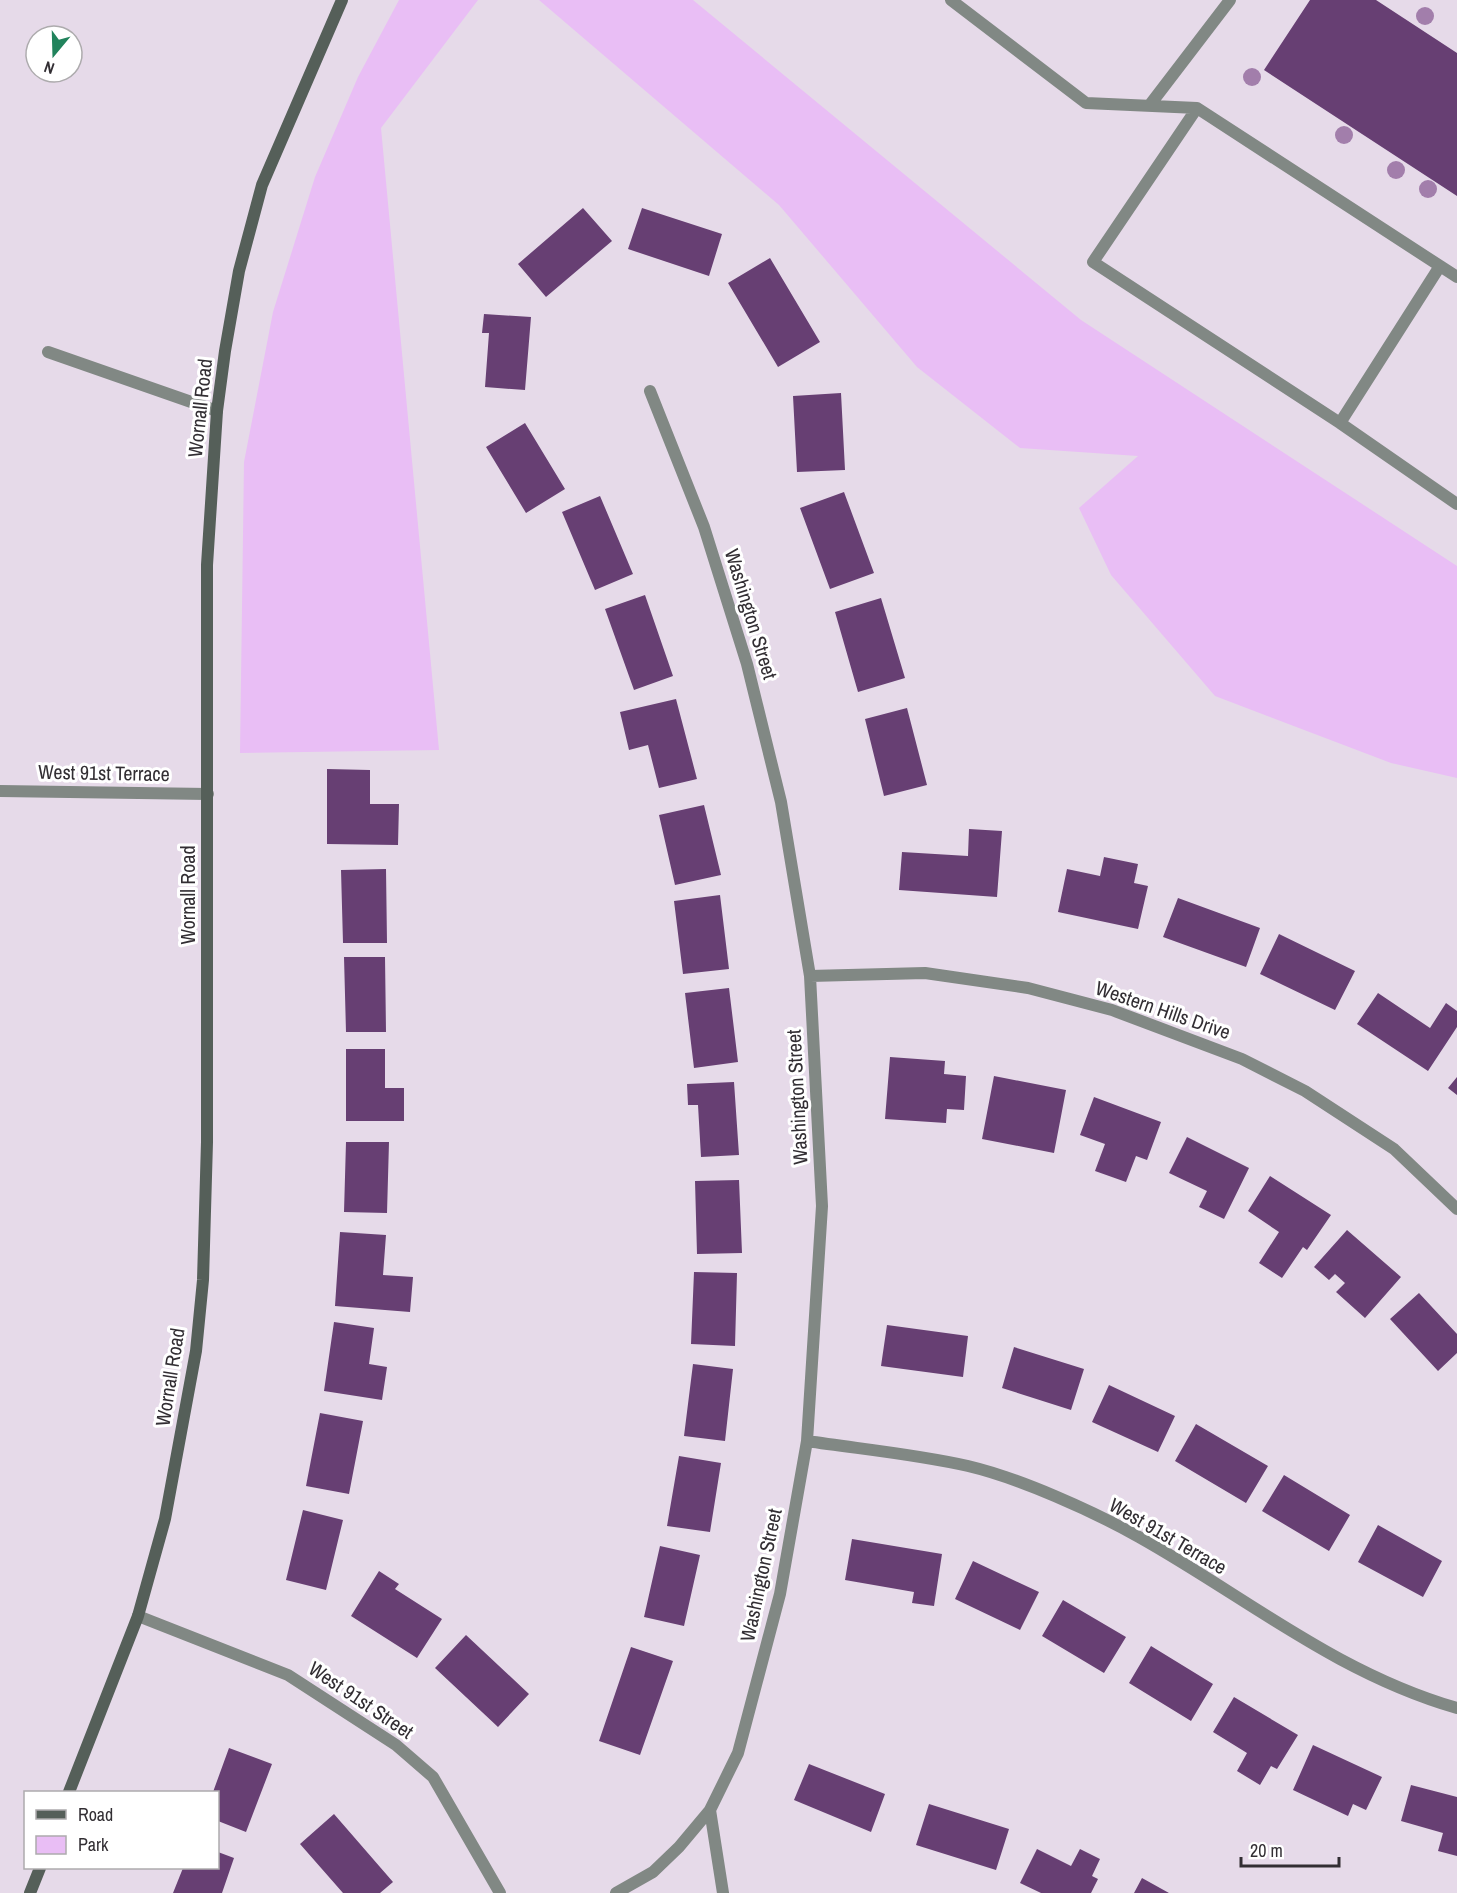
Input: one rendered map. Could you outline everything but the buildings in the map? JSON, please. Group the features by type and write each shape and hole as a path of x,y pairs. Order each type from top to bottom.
{"main road":[{"name":"Wornall Road","path":"69,1791 138,1616 165,1519 196,1351 203,1280 207,1142 207,565 217,411 239,271 262,185 342,0"},
{"path":"30,1893 40,1869"}],"street":[{"path":"951,0 1086,103 1197,108 1457,277"},
{"path":"1149,106 1230,0"},
{"path":"1197,108 1093,262 1340,423 1457,504"},
{"path":"1340,423 1440,266"},
{"path":"48,352 217,411"},
{"name":"Washington Street","path":"616,1893 653,1872 679,1847 710,1810 738,1753 780,1594 807,1441 822,1206 810,976 781,802 747,664 704,527 650,392"},
{"name":"West 91st Terrace","path":"0,791 208,794"},
{"name":"Western Hills Drive","path":"810,976 925,973 1028,988 1112,1010 1242,1059 1305,1091 1394,1149 1457,1209"},
{"name":"West 91st Terrace","path":"807,1441 969,1466 1037,1489 1138,1537 1302,1640 1365,1674 1429,1700 1457,1708"},
{"name":"West 91st Street","path":"138,1616 288,1675 396,1745 433,1777 500,1893"},
{"path":"710,1810 723,1893"}],"green space":[{"path":"399,0 478,0 381,128 439,750 240,753 244,462 273,312 315,177 358,77"},
{"path":"539,0 693,0 1081,320 1457,566 1457,778 1391,763 1215,696 1111,575 1079,508 1138,456 1020,448 917,367 779,205"}]}
